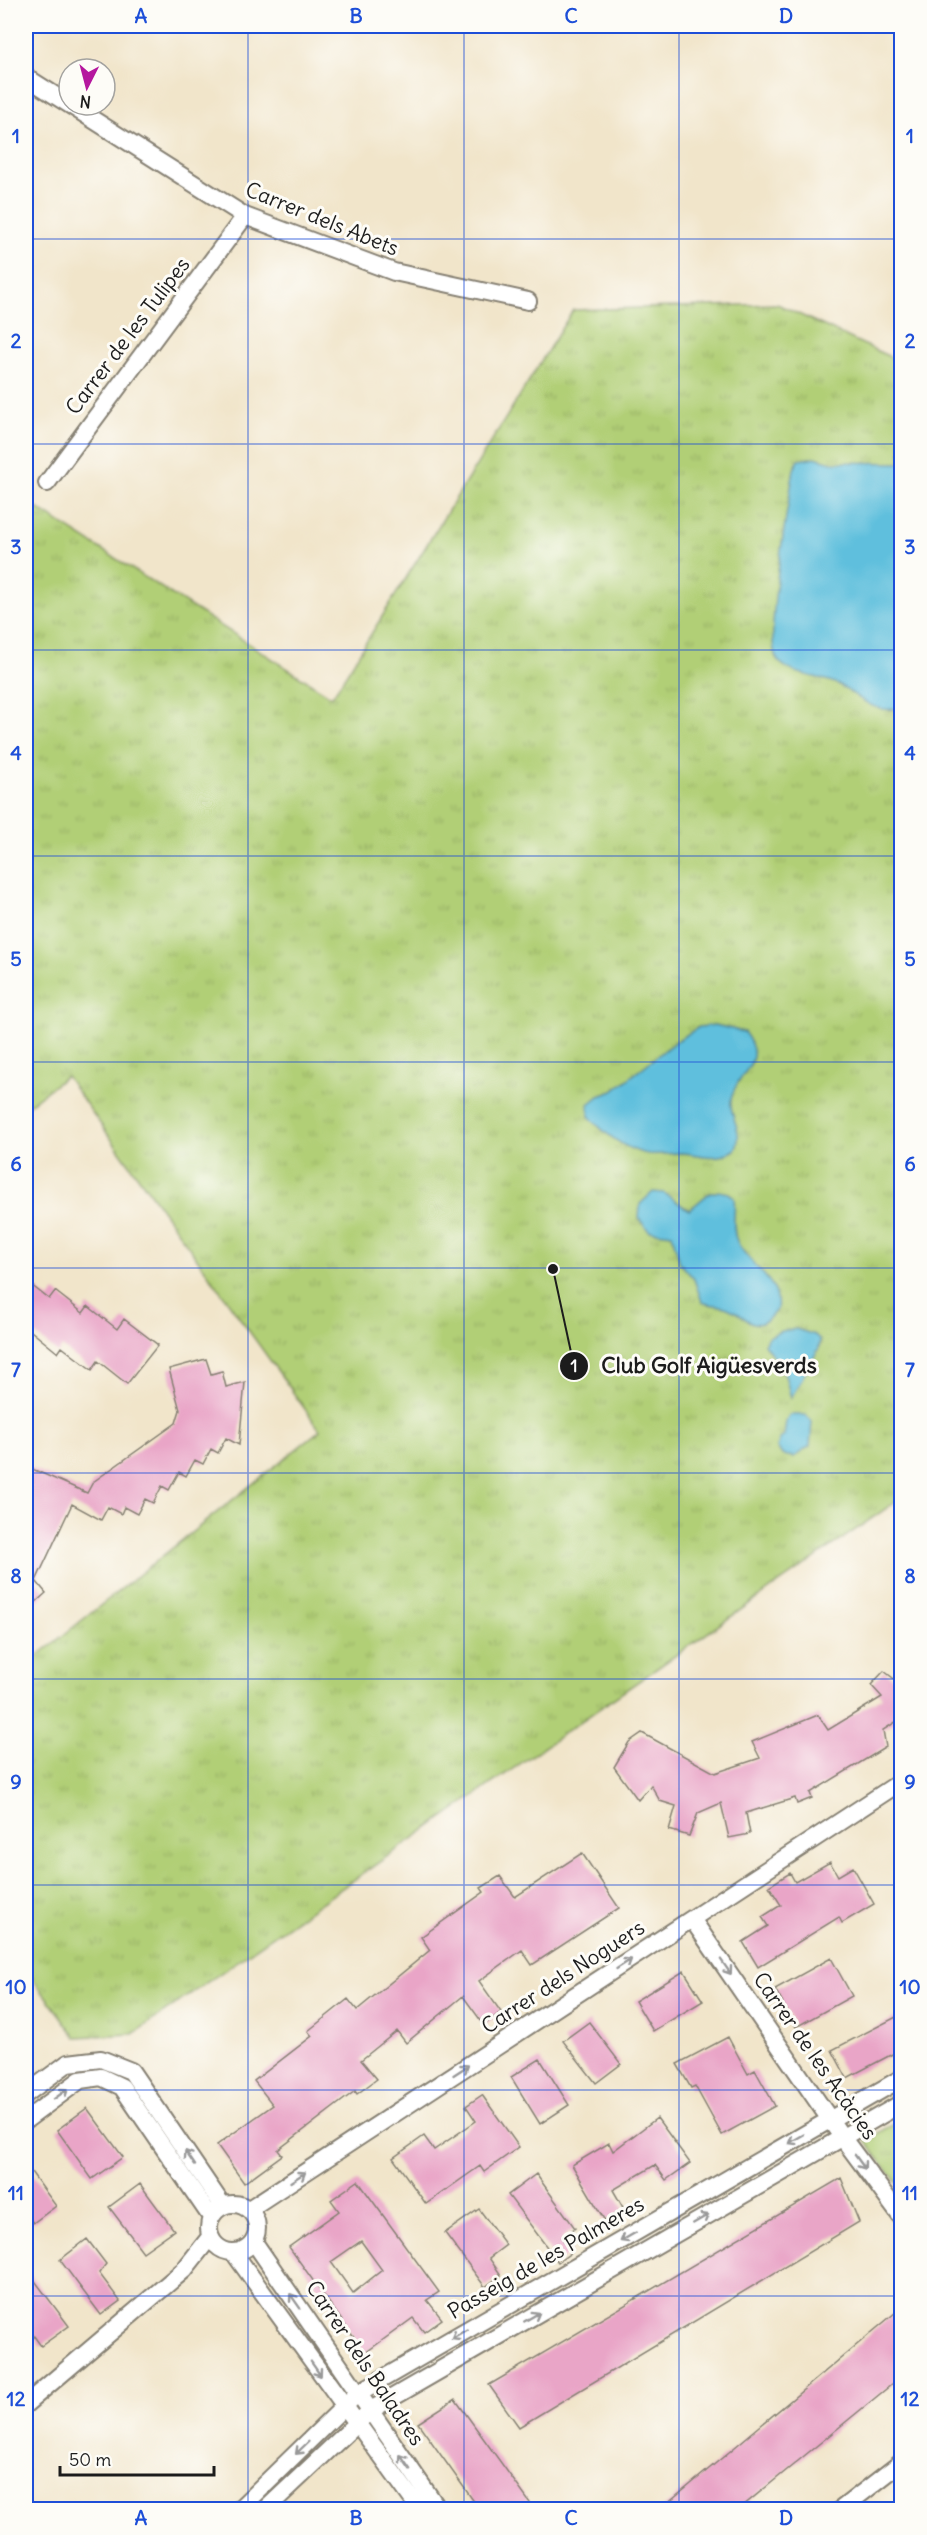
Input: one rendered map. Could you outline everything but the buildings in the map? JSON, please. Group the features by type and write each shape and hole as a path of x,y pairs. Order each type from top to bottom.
{"street":[{"name":"Carrer dels Abets","path":"26,78 245,216 394,272 528,301"},
{"name":"Carrer de les Tulipes","path":"47,483 245,216"},
{"name":"Carrer dels Noguers","path":"249,2209 902,1781"},
{"name":"Carrer de les Acàcies","path":"692,1919 842,2137 902,2218"},
{"path":"26,2094 68,2063 101,2059 131,2071 217,2212 210,2237 184,2270 26,2404"},
{"path":"26,2120 80,2080 100,2077 122,2087 217,2212"},
{"name":"Passeig de les Palmeres","path":"238,2510 358,2392 902,2078"},
{"name":"Passeig de les Palmeres","path":"265,2510 370,2410 902,2103"},
{"path":"184,2270 230,2252 248,2248 254,2242 258,2224 249,2209 240,2205 217,2212"},
{"path":"210,2237 218,2247 230,2252"},
{"name":"Carrer dels Baladres","path":"254,2242 439,2510"},
{"name":"Carrer dels Baladres","path":"230,2252 420,2510"},
{"path":"840,2510 861,2491 902,2462"}],"green space":[{"path":"777,304 901,362 901,1498 133,2034 76,2037 26,1970 26,1665 320,1430 66,1076 26,1107 26,501 332,697 573,310"},
{"path":"901,2120 901,2188 865,2141"}],"water":[{"path":"815,457 832,462 901,463 900,708 891,710 875,707 839,685 790,669 777,659 773,626 775,599 794,469 799,460"},
{"path":"715,1025 744,1032 751,1043 753,1052 749,1067 734,1090 731,1100 732,1113 738,1131 738,1143 735,1150 721,1156 681,1153 648,1154 632,1149 616,1140 589,1116 589,1104 599,1096 613,1091 676,1041 699,1027"},
{"path":"719,1191 729,1193 734,1198 734,1231 737,1241 774,1289 777,1309 762,1323 751,1322 725,1307 702,1302 694,1279 680,1263 672,1234 649,1231 639,1219 640,1204 653,1192 664,1193 689,1210 708,1194"},
{"path":"796,1329 815,1335 820,1340 819,1348 791,1398 784,1371 764,1344 768,1337 781,1331"},
{"path":"790,1415 806,1415 812,1421 810,1446 794,1457 782,1455 777,1447 784,1436 786,1421"}],"place":[{"name":"Club Golf Aigüesverds","path":"553,1269"}]}
